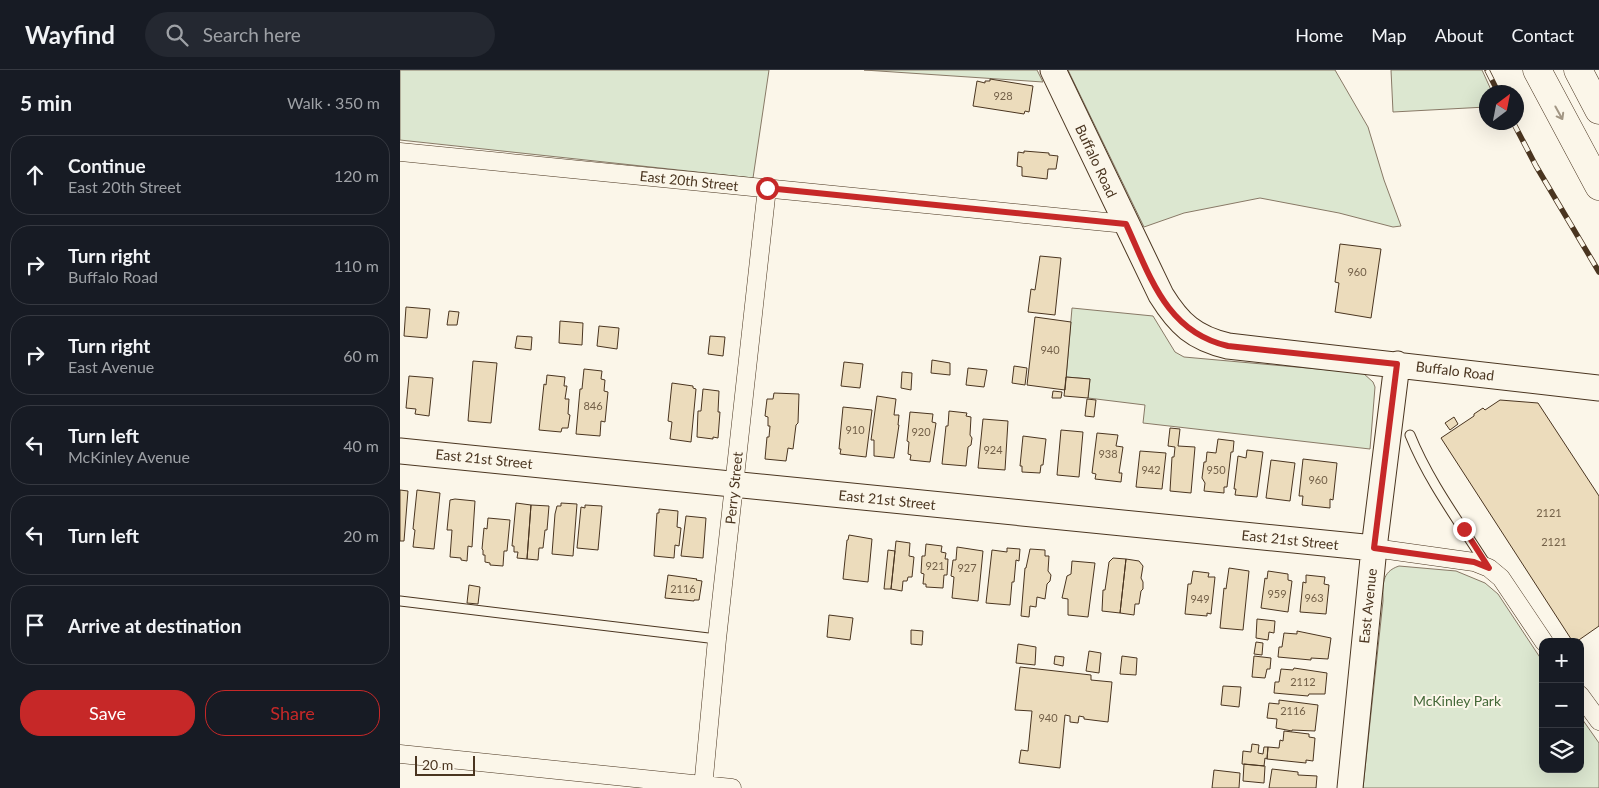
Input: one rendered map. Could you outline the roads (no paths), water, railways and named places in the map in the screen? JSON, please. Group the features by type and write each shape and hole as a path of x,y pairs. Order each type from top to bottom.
{"highway":[{"path":"1536,70 1599,186"},
{"path":"1578,70 1599,110"}],"street":[{"name":"Buffalo Road","path":"1053,70 1161,295 1174,316 1199,336 1217,344 1228,346 1599,388"},
{"name":"East 20th Street","path":"400,152 1126,224"},
{"name":"Perry Street","path":"703,787 717,639 767,188"},
{"name":"East Avenue","path":"1350,788 1374,548 1397,364"},
{"name":"East 21st Street","path":"400,451 1374,548"},
{"path":"1374,548 1474,562 1489,568 1501,578 1541,638"},
{"path":"1584,700 1599,721"},
{"path":"400,754 703,787 732,788"}],"lane":[{"path":"1410,435 1417,452 1447,505 1489,568"},
{"path":"400,601 717,639"}],"railway":[{"path":"1487,70 1494,85"},
{"path":"1517,130 1536,166 1599,272"}],"park label":[{"name":"McKinley Park","path":"1457,701"}]}
